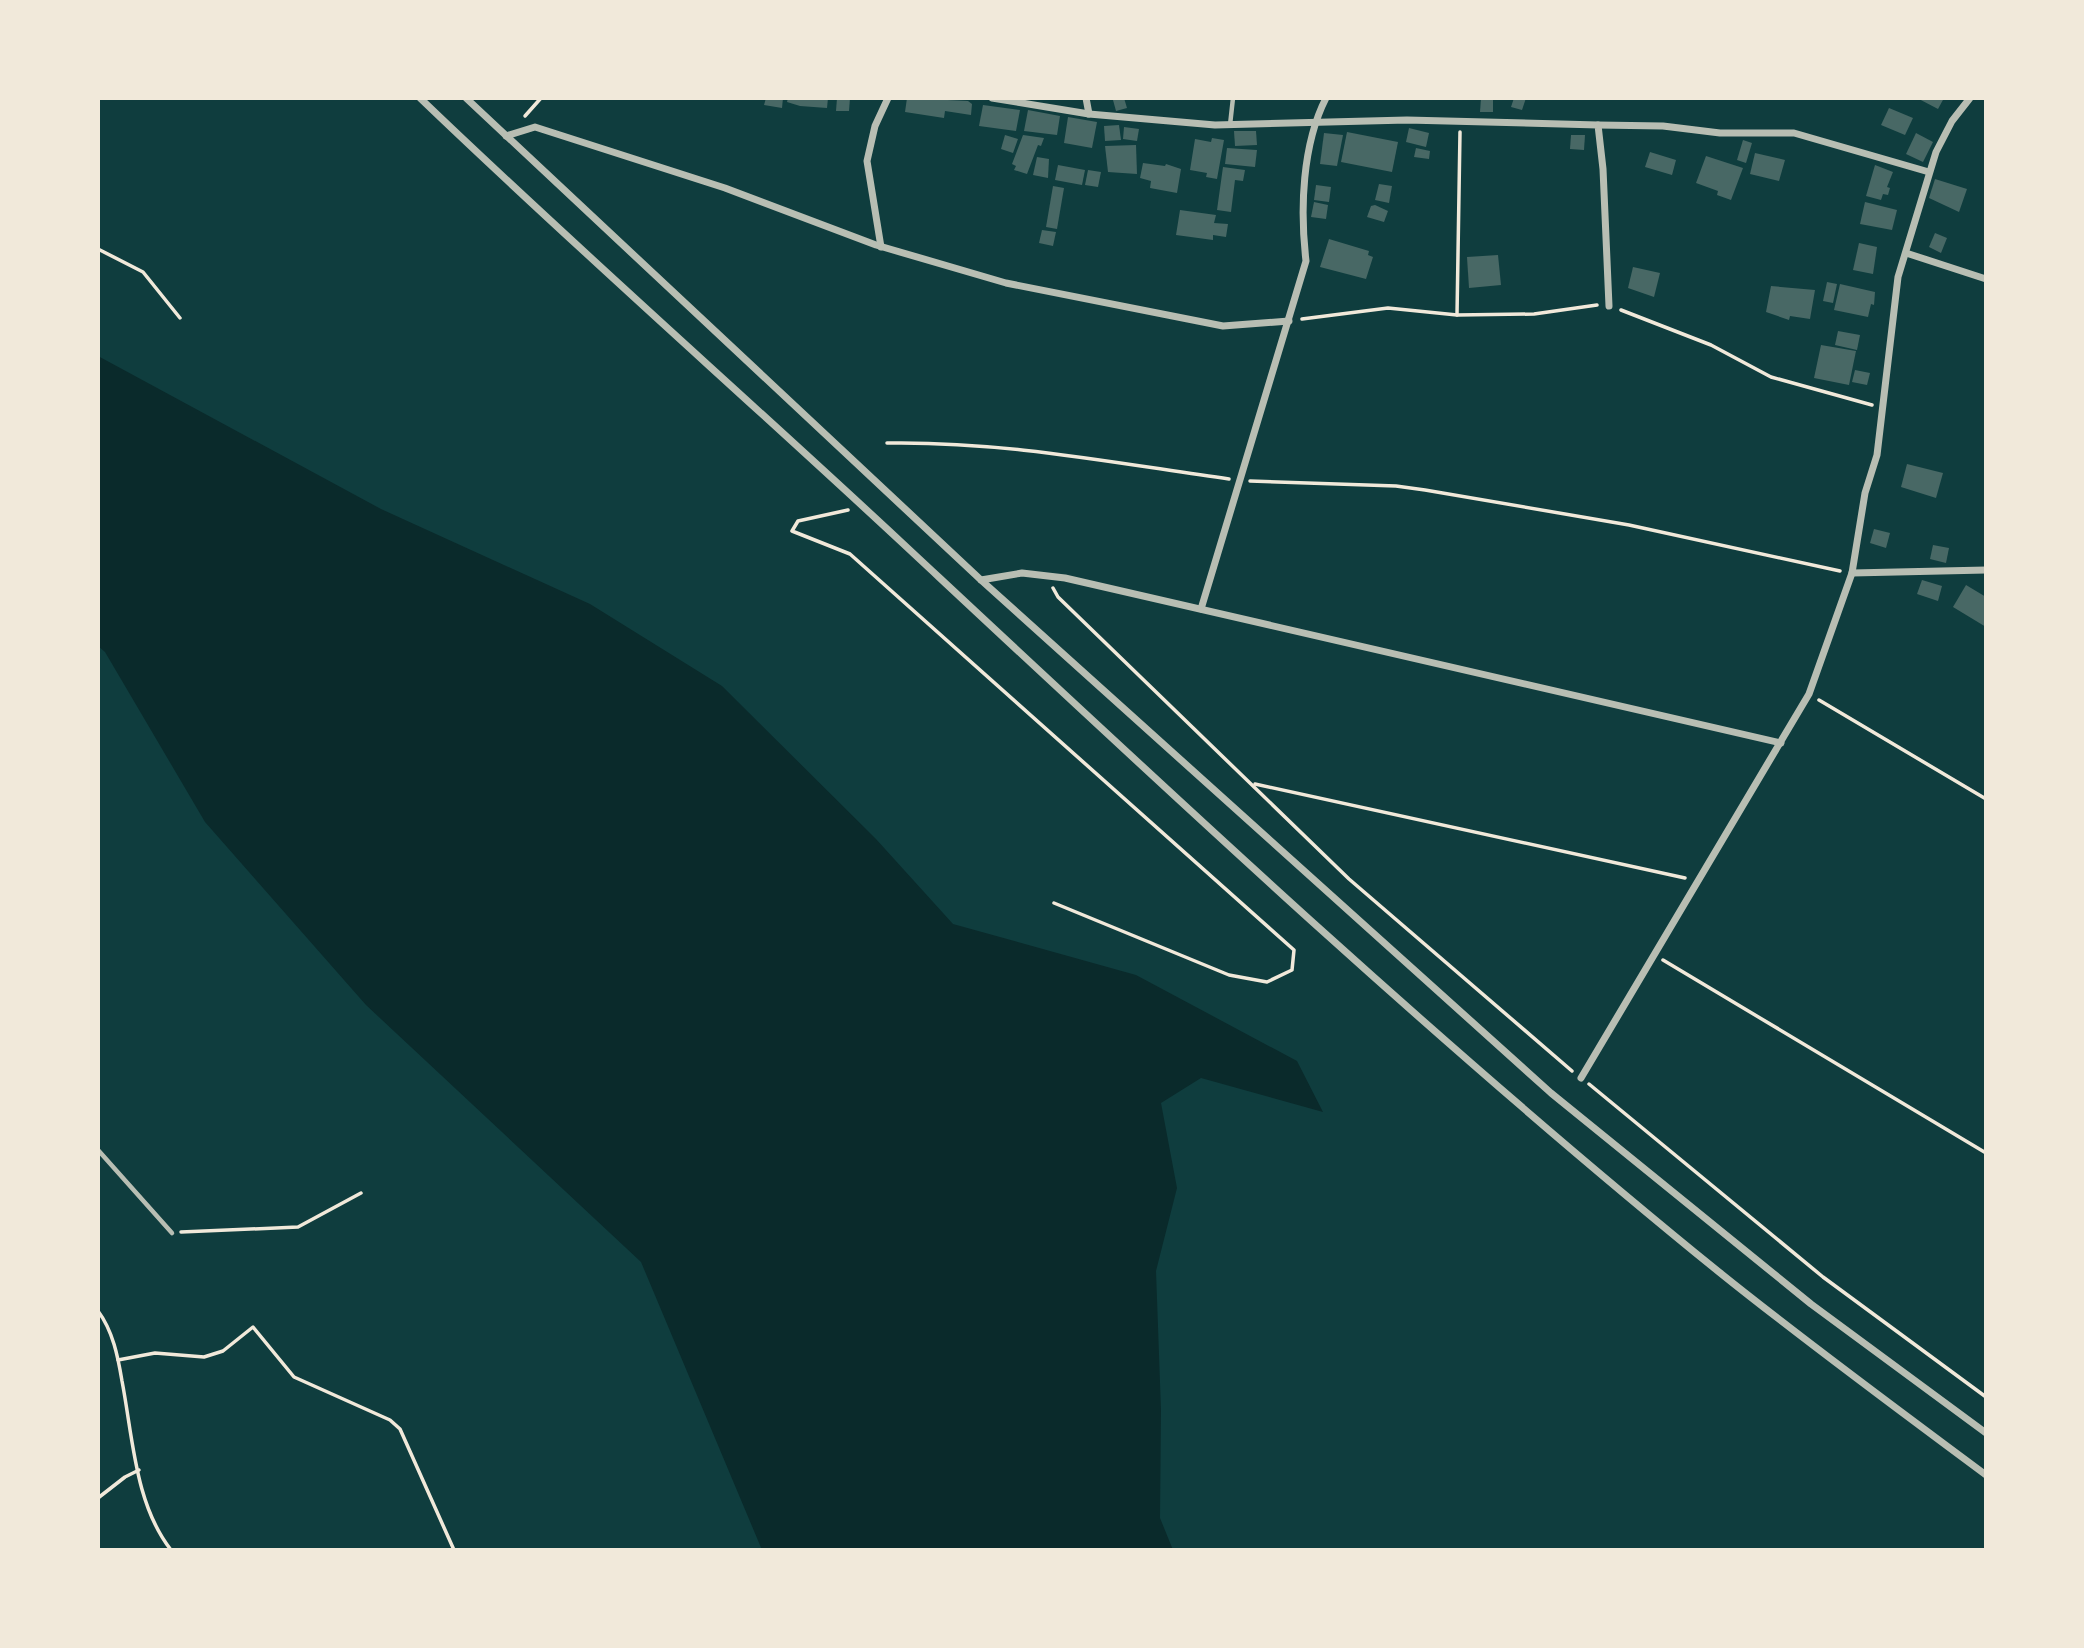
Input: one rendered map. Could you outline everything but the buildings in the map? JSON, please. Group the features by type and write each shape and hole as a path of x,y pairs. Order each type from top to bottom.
{"street":[{"path":"420,98 517,191 857,501 1218,838 1570,1146 1719,1272 1986,1475"},
{"path":"466,98 981,580 1550,1093 1811,1304 1986,1433"},
{"path":"881,247 867,160 875,126 888,98"},
{"path":"992,98 1089,114 1160,122 1230,125 1407,120 1663,126 1720,133 1794,133 1929,172"},
{"path":"1086,98 1089,114"},
{"path":"1201,609 1273,363 1289,321 1306,261 1301,224 1314,122 1326,98"},
{"path":"1581,1078 1809,694 1852,573 1885,407 1898,277 1929,172 1952,121 1970,98"},
{"path":"1598,125 1604,169 1609,306"},
{"path":"506,136 535,127 725,188 881,247 1006,284 1223,326 1289,321"},
{"path":"1906,253 1986,279"},
{"path":"1852,573 1986,570"},
{"path":"981,580 1022,573 1047,576 1781,743"}],"lane":[{"path":"1230,125 1233,98"},
{"path":"98,1150 172,1233"}],"path":[{"path":"1457,315 1460,123"},
{"path":"98,249 143,272 180,318"},
{"path":"1289,321 1326,314 1388,309 1457,315 1534,314 1609,306 1692,337 1793,385 1885,407"},
{"path":"887,443 947,442 1005,447 1240,481 1396,486 1629,525 1852,573"},
{"path":"857,501 846,512 798,521 792,531 850,554 1294,950 1292,970 1267,982 1229,975 1054,903"},
{"path":"1047,576 1058,597 1349,878 1581,1078 1823,1277 1986,1397"},
{"path":"1809,694 1986,799"},
{"path":"1252,784 1700,881"},
{"path":"1655,956 1986,1153"},
{"path":"172,1233 298,1227 361,1193"},
{"path":"98,1311 110,1333 118,1360 139,1470 156,1530 171,1550"},
{"path":"118,1360 155,1353 204,1357 223,1351 253,1327 294,1377 390,1420 400,1429 454,1550"},
{"path":"98,1498 125,1477 139,1470"}],"water":[{"path":"98,356 381,509 590,604 722,686 876,839 953,924 1136,975 1297,1061 1323,1112 1201,1078 1161,1103 1177,1188 1156,1271 1161,1410 1160,1518 1173,1550 762,1550 641,1262 366,1005 205,822 105,652 98,646"}]}
